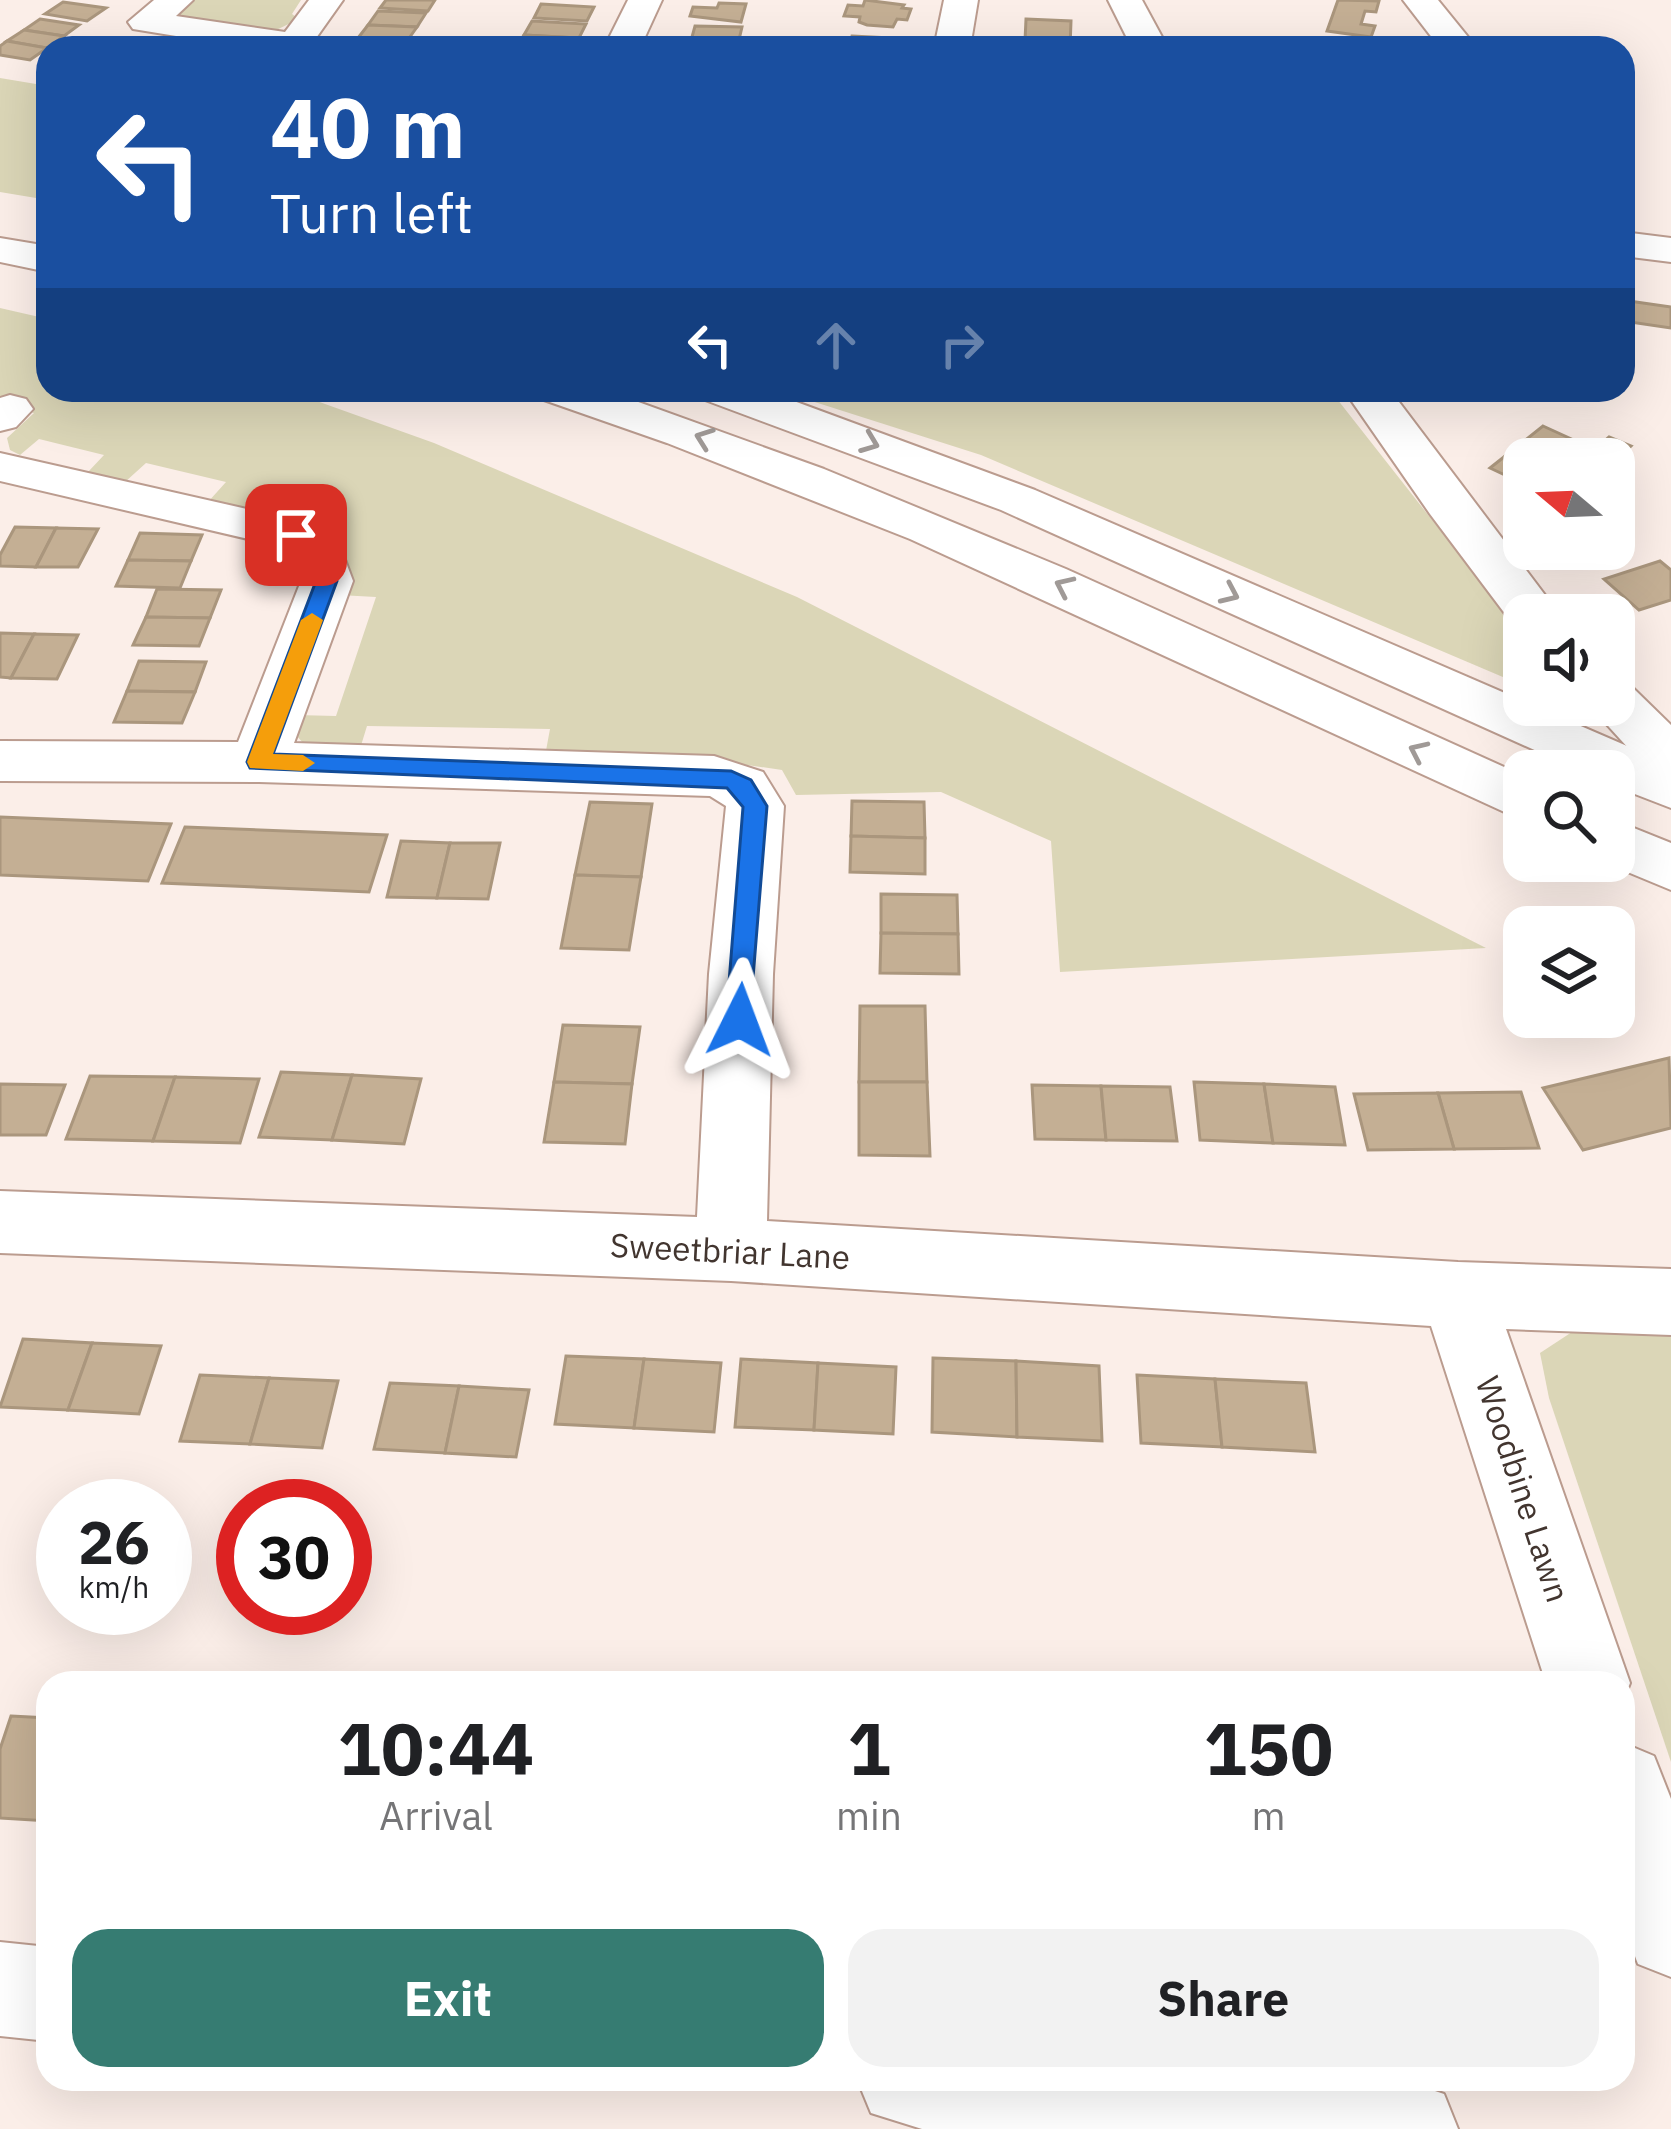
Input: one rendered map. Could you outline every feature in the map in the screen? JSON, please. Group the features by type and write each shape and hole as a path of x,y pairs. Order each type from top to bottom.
{"main road":[{"path":"176,0 132,31 186,36"},
{"path":"300,36 326,0"},
{"path":"628,36 645,0"},
{"path":"954,36 961,0"},
{"path":"1125,0 1144,36"},
{"path":"1420,0 1450,36"},
{"path":"1635,246 1671,250"},
{"path":"0,250 36,257"},
{"path":"597,402 708,438 984,549 1503,790"},
{"path":"753,402 1018,500 1671,788"},
{"path":"1375,402 1518,594"},
{"path":"0,467 296,535 320,551 327,581 259,762"},
{"path":"1635,722 1671,759"},
{"path":"0,761 259,762 731,780 742,786 755,806 741,974 731,1250"},
{"path":"1635,852 1671,868"},
{"name":"Sweetbriar Lane","path":"0,1222 731,1250 1459,1294 1671,1302"},
{"name":"Woodbine Lawn","path":"1459,1294 1584,1671"},
{"path":"1635,1823 1671,1931"},
{"path":"0,1989 36,1993"},
{"path":"1026,2091 1409,2129"}],"shaded area":[{"path":"188,0 301,0 292,14 299,19 270,33 201,19 186,22 174,16"},
{"path":"0,78 36,84 36,198 0,192"},
{"path":"0,308 36,316 36,402 320,402 434,443 797,597 1486,948 1060,972 1051,841 941,792 796,795 782,770 706,759 545,756 550,729 367,726 359,752 304,744 295,734 296,715 336,716 376,597 339,595 345,550 321,529 208,502 226,482 146,463 125,482 88,472 104,455 39,439 20,455 10,450 7,438 34,413 0,405"},
{"path":"815,402 1339,402 1503,610 1503,677 981,455"},
{"path":"1624,1326 1671,1331 1671,1762 1549,1398 1540,1353 1572,1332"}],"building":[{"path":"386,0 435,0 428,11 380,8"},
{"path":"865,0 911,9 907,20 897,19 893,27 867,25 859,22 860,17 844,16 848,5 863,6"},
{"path":"1338,0 1379,1 1376,12 1365,11 1361,24 1375,26 1371,36 1327,31"},
{"path":"63,2 106,8 87,21 45,14"},
{"path":"719,3 746,4 741,22 690,16 693,7 717,8"},
{"path":"541,4 594,7 587,21 534,18"},
{"path":"378,11 426,13 417,27 368,25"},
{"path":"40,19 79,25 64,36 24,30"},
{"path":"1026,19 1071,21 1070,36 1025,36"},
{"path":"532,21 586,24 580,36 524,35"},
{"path":"368,25 417,27 411,36 360,36"},
{"path":"695,26 742,27 740,36 692,36"},
{"path":"24,30 64,36 36,36 36,46 7,41"},
{"path":"7,41 36,46 36,56 30,60 0,55 0,46"},
{"path":"1635,302 1671,307 1671,328 1635,323"},
{"path":"1543,426 1569,438 1528,438"},
{"path":"1503,458 1503,474 1490,468"},
{"path":"15,527 56,528 36,567 0,566 0,555"},
{"path":"56,528 98,529 78,567 36,567"},
{"path":"140,533 202,535 191,561 128,560"},
{"path":"128,560 191,561 180,588 116,586"},
{"path":"1660,561 1671,570 1671,600 1639,610 1635,594 1621,594 1604,579"},
{"path":"157,589 221,590 210,618 146,617"},
{"path":"146,617 210,618 199,646 133,645"},
{"path":"0,633 34,634 11,678 0,677"},
{"path":"34,634 78,635 57,679 11,678"},
{"path":"139,661 206,662 195,692 127,691"},
{"path":"127,691 195,692 182,723 114,722"},
{"path":"852,801 924,802 925,838 851,836"},
{"path":"590,802 652,804 641,877 575,875"},
{"path":"0,817 171,824 148,881 0,875"},
{"path":"185,827 387,835 369,892 162,883"},
{"path":"851,836 925,838 925,874 850,872"},
{"path":"401,841 450,843 437,898 387,897"},
{"path":"450,843 500,843 488,899 437,898"},
{"path":"575,875 641,877 629,950 561,948"},
{"path":"881,894 957,895 958,934 881,933"},
{"path":"881,933 958,934 959,974 880,973"},
{"path":"860,1006 925,1006 927,1082 859,1082"},
{"path":"563,1025 640,1027 632,1084 554,1082"},
{"path":"1669,1058 1671,1128 1583,1150 1543,1088"},
{"path":"281,1072 352,1075 332,1140 259,1137"},
{"path":"352,1075 421,1079 404,1144 332,1140"},
{"path":"90,1076 175,1077 153,1141 66,1139"},
{"path":"175,1077 259,1079 240,1143 153,1141"},
{"path":"554,1082 632,1084 625,1144 544,1142"},
{"path":"859,1082 927,1082 930,1156 859,1155"},
{"path":"1194,1082 1264,1084 1273,1143 1200,1140"},
{"path":"0,1084 65,1085 46,1135 0,1135"},
{"path":"1264,1084 1335,1087 1345,1145 1273,1143"},
{"path":"1032,1085 1101,1086 1106,1140 1035,1139"},
{"path":"1101,1086 1170,1087 1177,1141 1106,1140"},
{"path":"1521,1092 1539,1148 1454,1149 1438,1093"},
{"path":"1438,1093 1454,1149 1368,1150 1354,1094"},
{"path":"23,1339 92,1343 68,1410 0,1407"},
{"path":"92,1343 161,1346 139,1414 68,1410"},
{"path":"566,1356 644,1359 634,1428 555,1424"},
{"path":"933,1358 1016,1361 1017,1437 932,1432"},
{"path":"644,1359 721,1363 714,1432 634,1428"},
{"path":"741,1359 818,1363 814,1430 735,1427"},
{"path":"1016,1361 1099,1366 1102,1441 1017,1437"},
{"path":"818,1363 896,1367 893,1434 814,1430"},
{"path":"200,1375 269,1378 250,1444 180,1441"},
{"path":"1137,1375 1215,1379 1222,1447 1141,1443"},
{"path":"269,1378 338,1381 322,1448 250,1444"},
{"path":"1215,1379 1306,1383 1315,1452 1222,1447"},
{"path":"390,1383 459,1386 445,1453 374,1449"},
{"path":"459,1386 529,1390 516,1457 445,1453"},
{"path":"11,1716 36,1717 36,1820 0,1818 0,1749"}],"slow traffic":[{"path":"303,763 259,762 312,620"}],"route":[{"path":"296,535 320,551 327,581 259,762 731,780 752,796 755,806 740,1020"}]}
